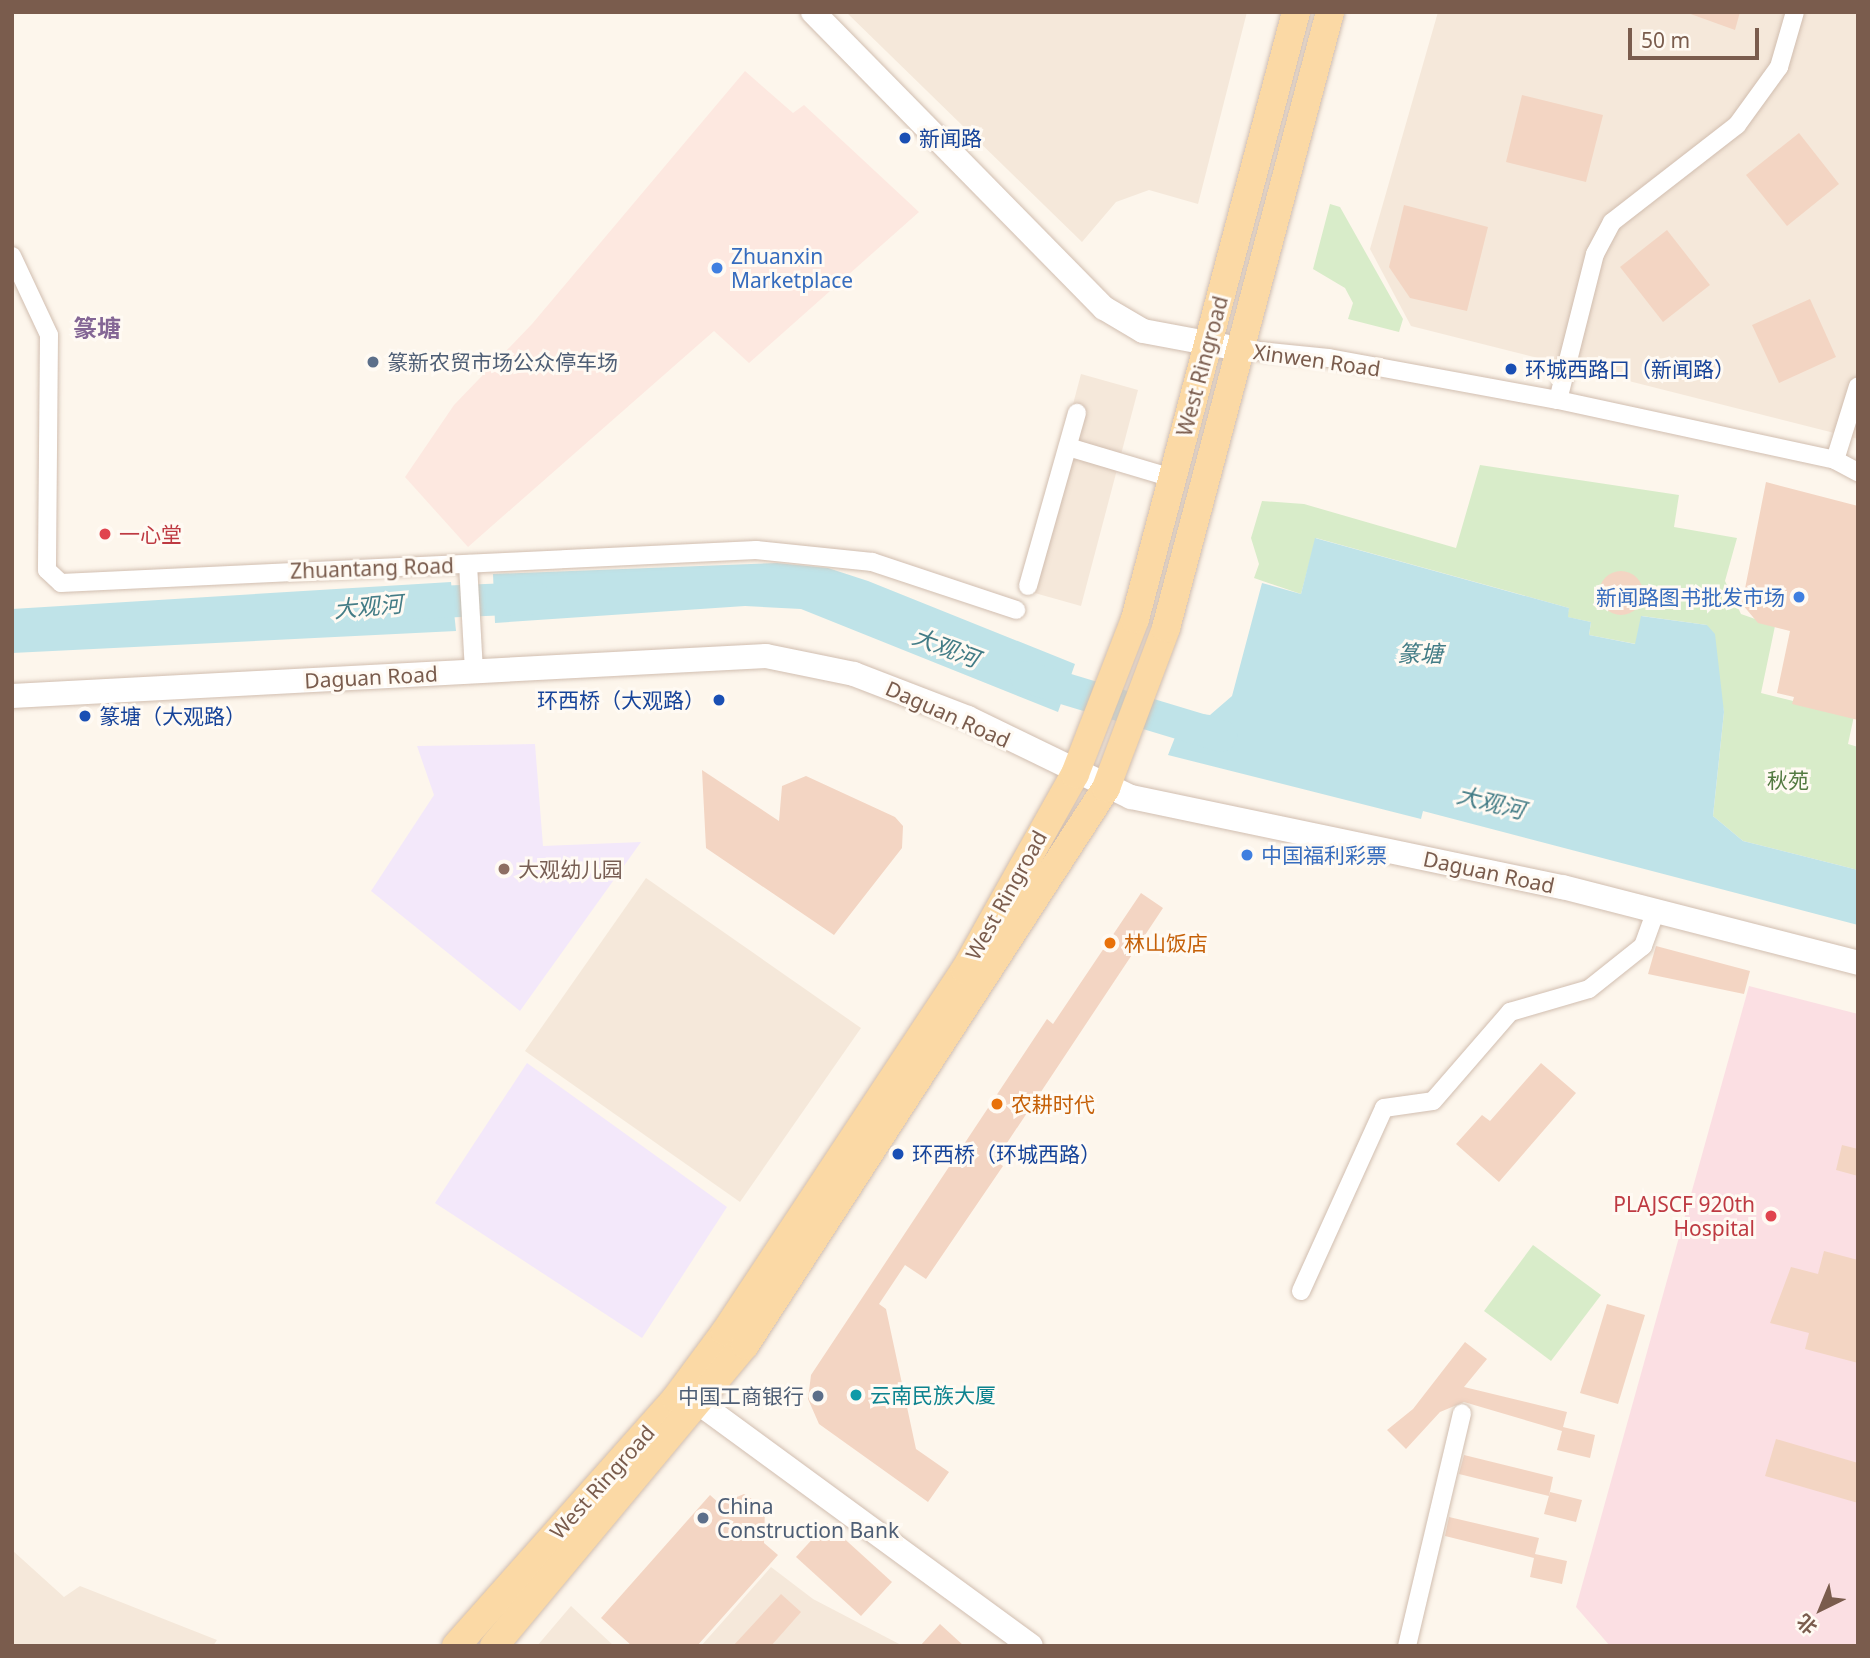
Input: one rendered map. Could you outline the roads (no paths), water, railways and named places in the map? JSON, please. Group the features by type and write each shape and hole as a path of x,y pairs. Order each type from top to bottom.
{"main road":[{"name":"West Ringroad","path":"456,1646 676,1398 725,1332 965,970 1074,774 1097,727 1115,680 1172,478 1296,12"},
{"name":"West Ringroad","path":"494,1646 699,1403 851,1188 1106,788 1146,692 1330,12"},
{"name":"Xinwen Road","path":"814,13 1104,309 1143,331 1206,345 1239,349"},
{"name":"Daguan Road","path":"12,696 766,656 854,674 968,718 1106,788 1162,806 1656,911 1858,963"},
{"path":"699,1403 1031,1646"}],"street":[{"path":"1558,400 1595,254 1612,222 1737,125 1779,67 1795,12"},
{"name":"Zhuantang Road","path":"12,256 49,335 47,570 61,583 756,550 872,562 1016,610"},
{"name":"Xinwen Road","path":"1239,349 1329,358 1558,400 1835,460 1858,472"},
{"path":"1835,460 1858,386"},
{"path":"1028,586 1077,413"},
{"path":"1068,447 1172,478"},
{"path":"468,564 474,671"},
{"path":"1301,1291 1384,1108 1433,1101 1510,1012 1589,989 1643,946 1656,911"},
{"path":"1407,1646 1462,1413"}],"water":[{"name":"篆塘","path":"1315,538 1569,608 1568,617 1591,622 1589,635 1635,644 1641,616 1707,625 1715,634 1724,712 1713,816 1743,841 1858,870 1858,925 1423,811 1421,819 1168,755 1185,712 1210,715 1232,696 1262,583 1301,594"},
{"path":"777,563 828,568 868,581 1075,664 1058,712 801,609 745,606 495,623 493,574"},
{"path":"451,582 456,631 12,653 12,609"}],"waterway":[{"name":"大观河","path":"412,603 535,598"},
{"name":"大观河","path":"1026,677 1221,736"}],"place":[{"name":"新闻路","path":"905,138"},
{"name":"Zhuanxin Marketplace","path":"717,268"},
{"name":"篆新农贸市场公众停车场","path":"373,362"},
{"name":"环城西路口（新闻路）","path":"1511,369"},
{"name":"一心堂","path":"105,534"},
{"name":"新闻路图书批发市场","path":"1799,597"},
{"name":"环西桥（大观路）","path":"719,700"},
{"name":"篆塘（大观路）","path":"85,716"},
{"name":"中国福利彩票","path":"1247,855"},
{"name":"大观幼儿园","path":"504,869"},
{"name":"林山饭店","path":"1110,943"},
{"name":"农耕时代","path":"997,1104"},
{"name":"环西桥（环城西路）","path":"898,1154"},
{"name":"PLAJSCF 920th Hospital","path":"1771,1216"},
{"name":"云南民族大厦","path":"856,1395"},
{"name":"中国工商银行","path":"818,1396"},
{"name":"China Construction Bank","path":"703,1518"}],"district":[{"name":"篆塘","path":"97,328"}],"park label":[{"name":"秋苑","path":"1788,780"}]}
